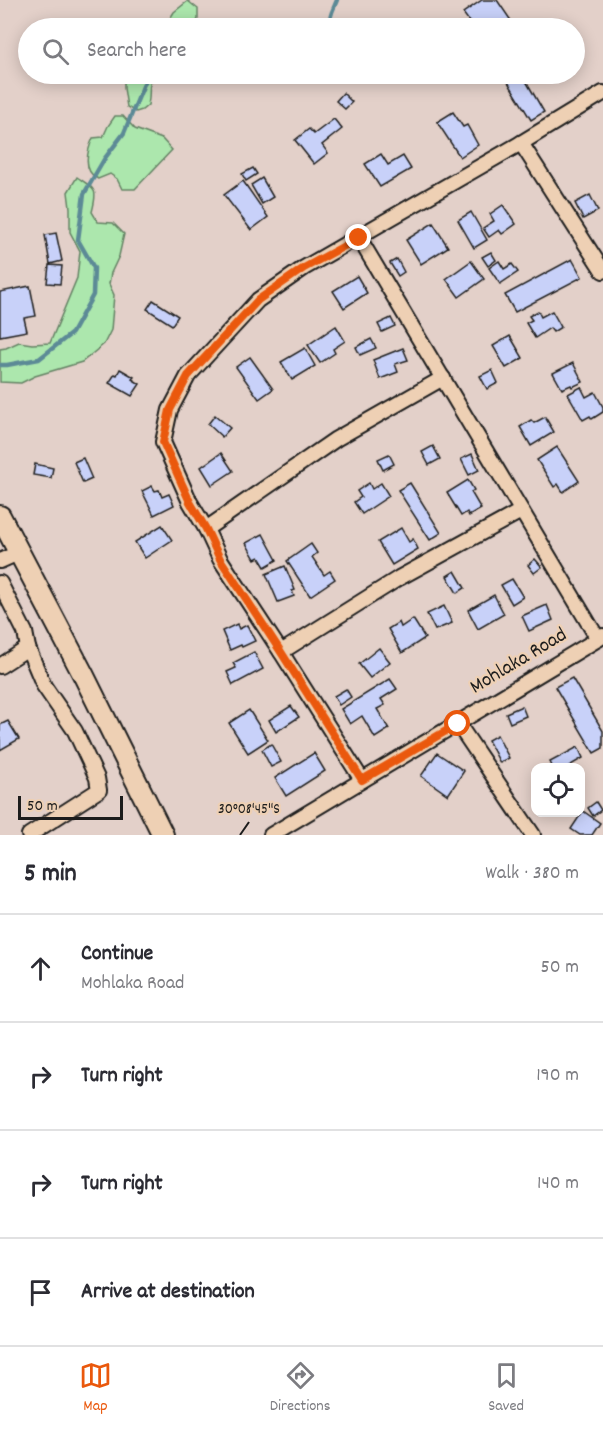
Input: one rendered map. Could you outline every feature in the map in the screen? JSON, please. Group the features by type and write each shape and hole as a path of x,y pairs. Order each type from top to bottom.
{"main road":[{"path":"0,516 84,676 163,835"}],"street":[{"path":"362,780 220,559 190,502 163,442 170,410 188,376 258,300 304,268 359,238 603,93"},
{"path":"521,143 603,270"},
{"path":"359,238 520,510 600,637"},
{"path":"206,529 336,439 443,378"},
{"path":"281,652 399,578 520,510"},
{"path":"0,561 18,553"},
{"path":"0,583 25,632 28,648 44,686 75,731 97,778 99,790 29,835"},
{"name":"Mohlaka Road","path":"278,833 600,637"},
{"path":"0,666 28,648"},
{"path":"458,724 533,835"}],"green space":[{"path":"188,1 198,9 198,18 170,18"},
{"path":"124,84 150,84 148,105 136,112 127,107"},
{"path":"115,116 123,116 135,129 162,139 172,150 135,189 122,189 117,179 110,174 98,179 88,166 87,160 93,138 103,137"},
{"path":"77,177 94,191 92,212 98,222 113,223 124,234 109,284 114,295 111,330 104,344 82,362 35,376 21,383 0,382 0,349 19,342 50,343 77,278 80,251 70,232 68,192"}],"building":[{"path":"482,0 497,0 509,18 467,18 463,13"},
{"path":"509,84 528,84 544,112 531,120"},
{"path":"343,93 352,102 345,109 336,101"},
{"path":"453,112 463,127 467,125 478,145 460,157 437,122"},
{"path":"334,119 342,129 322,145 328,153 314,164 295,140 309,129 314,134"},
{"path":"381,154 388,165 403,156 411,169 380,187 365,164"},
{"path":"253,168 257,174 246,181 242,174"},
{"path":"262,178 273,197 262,204 251,185"},
{"path":"243,181 268,217 251,230 224,195"},
{"path":"590,195 598,211 583,219 575,203"},
{"path":"503,205 516,224 502,234 499,230 489,237 483,228 494,221 490,214"},
{"path":"471,212 487,240 474,248 458,220"},
{"path":"433,223 448,247 421,264 406,240"},
{"path":"56,233 62,261 50,264 45,235"},
{"path":"491,252 496,260 488,266 482,257"},
{"path":"397,259 404,272 398,276 390,263"},
{"path":"572,259 582,277 515,312 505,295"},
{"path":"471,261 484,279 459,297 446,279"},
{"path":"499,261 504,269 512,264 518,272 500,284 489,268"},
{"path":"49,265 62,266 60,284 47,283"},
{"path":"357,276 367,293 344,308 333,291"},
{"path":"30,286 36,316 24,318 27,331 0,336 0,292"},
{"path":"153,300 178,316 172,325 147,309"},
{"path":"538,311 541,317 552,311 561,327 553,332 550,328 535,338 526,323 532,320 529,316"},
{"path":"391,318 395,326 382,332 378,324"},
{"path":"336,326 345,341 333,349 335,353 320,363 308,345"},
{"path":"510,336 523,358 506,368 493,346"},
{"path":"371,339 376,348 360,355 356,347"},
{"path":"305,348 315,366 292,380 281,362"},
{"path":"403,348 408,360 395,364 398,372 380,379 373,360"},
{"path":"250,357 273,389 259,399 236,367"},
{"path":"573,363 583,382 562,389 553,373"},
{"path":"120,369 134,377 132,379 140,384 132,396 109,383"},
{"path":"492,370 498,383 487,389 480,376"},
{"path":"581,387 586,397 595,392 603,407 603,412 592,419 590,416 583,420 568,394"},
{"path":"215,415 230,428 222,437 208,424"},
{"path":"545,417 554,432 531,446 520,427 531,420 534,423"},
{"path":"433,446 440,459 429,465 422,452"},
{"path":"557,447 579,481 563,492 558,484 554,487 537,460"},
{"path":"221,453 233,471 212,485 201,467"},
{"path":"389,454 394,464 383,470 378,459"},
{"path":"472,454 479,470 469,475 461,459"},
{"path":"83,458 92,479 83,483 74,462"},
{"path":"35,464 53,468 51,478 33,475"},
{"path":"468,480 474,490 471,492 481,509 469,516 467,512 461,516 447,493"},
{"path":"369,483 372,489 381,483 389,496 362,514 354,502 361,497 357,491"},
{"path":"410,483 441,533 430,540 398,490"},
{"path":"152,486 155,491 159,490 162,497 169,494 174,505 154,515 142,491"},
{"path":"162,525 172,540 145,558 135,542"},
{"path":"401,528 409,542 413,539 418,549 392,565 378,542"},
{"path":"263,534 277,560 265,567 259,557 255,559 246,543"},
{"path":"311,544 317,553 312,557 324,575 330,571 335,579 310,596 287,561"},
{"path":"535,559 542,567 534,573 528,565"},
{"path":"285,566 295,590 292,591 294,596 278,602 266,574"},
{"path":"455,571 465,588 457,593 447,576"},
{"path":"512,579 523,597 512,604 501,585"},
{"path":"494,595 504,614 478,629 468,610"},
{"path":"547,605 553,620 529,631 522,616"},
{"path":"444,606 452,623 435,630 427,614"},
{"path":"413,619 425,638 402,653 388,629 399,622 401,627"},
{"path":"237,624 239,629 247,625 255,641 230,650 222,631"},
{"path":"379,648 390,662 370,678 359,664"},
{"path":"254,652 263,669 233,685 227,672 236,668 233,663"},
{"path":"572,678 603,731 603,748 594,753 555,687"},
{"path":"390,679 397,689 381,699 385,705 377,709 389,729 375,738 362,716 350,724 341,709"},
{"path":"346,689 351,697 339,705 334,696"},
{"path":"291,706 299,717 276,732 269,720"},
{"path":"522,706 526,716 510,723 506,713"},
{"path":"249,710 268,740 248,753 229,723"},
{"path":"8,721 19,739 0,750 0,725"},
{"path":"497,735 509,758 500,763 488,740"},
{"path":"271,744 281,762 271,767 262,750"},
{"path":"578,747 583,758 574,763 550,762"},
{"path":"314,753 325,771 286,796 275,778"},
{"path":"437,753 464,771 448,795 421,776"},
{"path":"596,802 601,810 593,816 588,808"},
{"path":"585,812 600,823 592,835 580,835 571,829 579,817 585,817"}],"waterway":[{"path":"330,18 337,0"},
{"path":"0,365 39,359 72,333 93,295 94,268 78,240 84,194 105,158 124,133 144,84"}],"route":[{"path":"359,238 304,268 258,300 188,376 170,410 163,442 190,502 220,559 362,780 458,724"}]}
